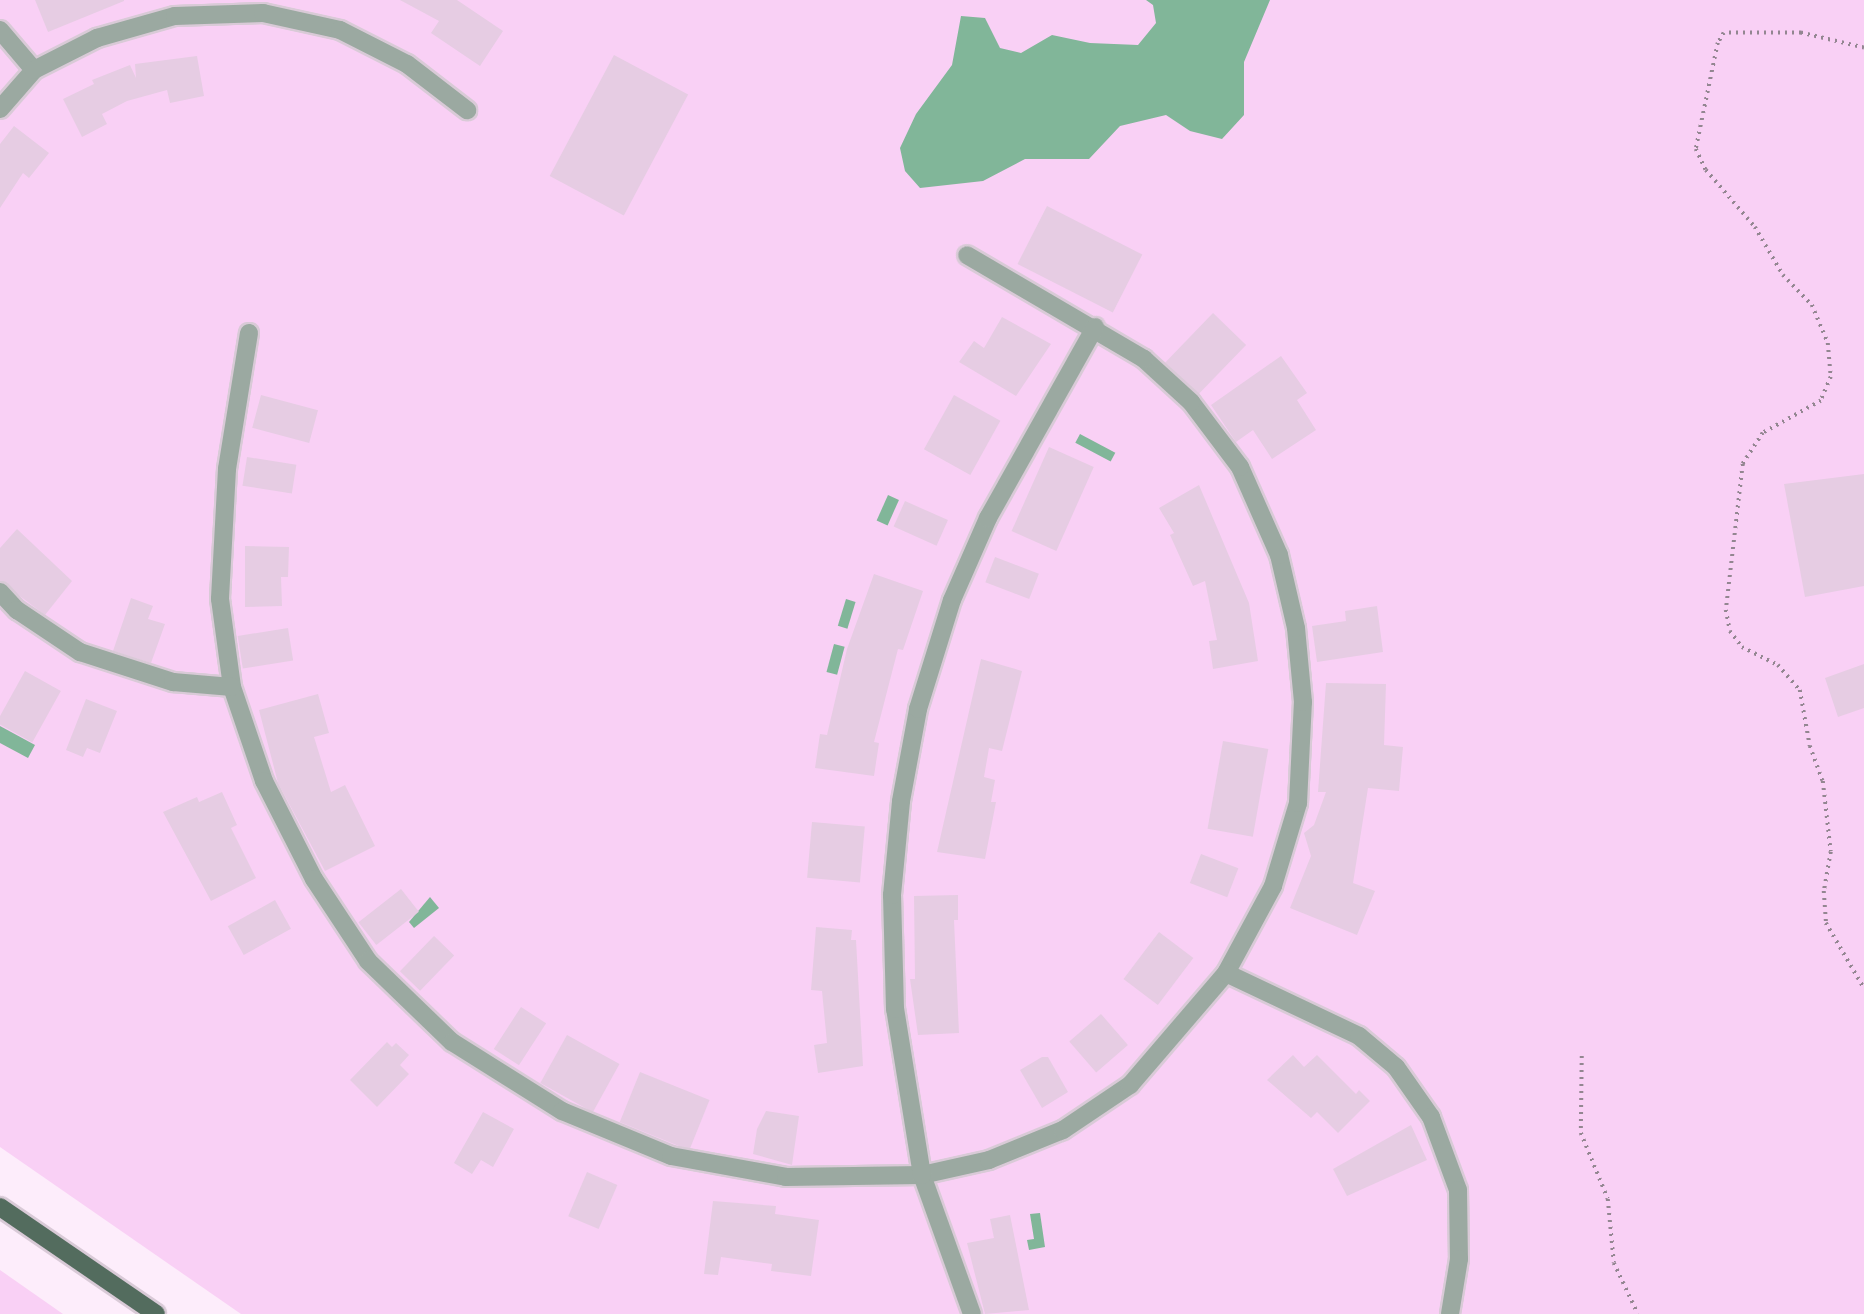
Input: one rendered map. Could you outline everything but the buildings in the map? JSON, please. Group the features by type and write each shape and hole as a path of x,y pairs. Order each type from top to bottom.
{"main road":[{"path":"0,1207 156,1314"}],"street":[{"path":"0,108 34,70 97,38 176,16 263,13 340,30 407,64 467,110"},
{"path":"0,30 34,70"},
{"path":"249,333 227,468 220,599 232,687 264,781 314,879 368,961 452,1042 562,1111 671,1156 786,1177 922,1175 989,1160 1063,1130 1130,1085 1226,973 1273,886 1298,803 1303,702 1296,628 1279,555 1240,467 1191,402 1144,359 1095,327 967,255"},
{"path":"972,1314 922,1175 895,1009 892,895 901,801 918,709 953,600 988,518 1095,327"},
{"path":"0,592 17,610 79,652 173,682 232,687"},
{"path":"1226,973 1359,1036 1396,1067 1431,1117 1458,1191 1459,1259 1450,1314"}],"path":[{"path":"1864,48 1801,33 1724,33 1718,43 1696,149 1706,170 1755,227 1783,275 1812,305 1828,343 1830,377 1821,401 1763,433 1743,464 1726,610 1730,631 1742,647 1778,665 1800,690 1810,746 1824,788 1832,861 1824,891 1826,923 1864,988"},
{"path":"1581,1056 1581,1133 1608,1199 1614,1263 1638,1314"}],"shaded area":[{"path":"0,0 1864,0 1864,1314 241,1314 0,1147"},
{"path":"1146,0 1270,0 1244,62 1244,115 1222,139 1190,131 1166,115 1120,126 1089,159 1025,159 983,181 920,188 905,171 900,148 916,114 952,65 961,16 985,18 1000,48 1021,53 1052,35 1090,43 1138,45 1156,23 1153,5"},
{"path":"1080,434 1115,453 1111,462 1075,443"},
{"path":"888,495 899,500 888,525 877,521"},
{"path":"846,599 856,602 847,629 838,626"},
{"path":"834,644 845,647 837,675 826,672"},
{"path":"0,726 35,745 28,758 0,743"},
{"path":"430,897 439,908 414,928 409,922"},
{"path":"1040,1213 1045,1247 1029,1250 1027,1240 1034,1239 1030,1214"},
{"path":"0,1270 63,1314 0,1314"}]}
